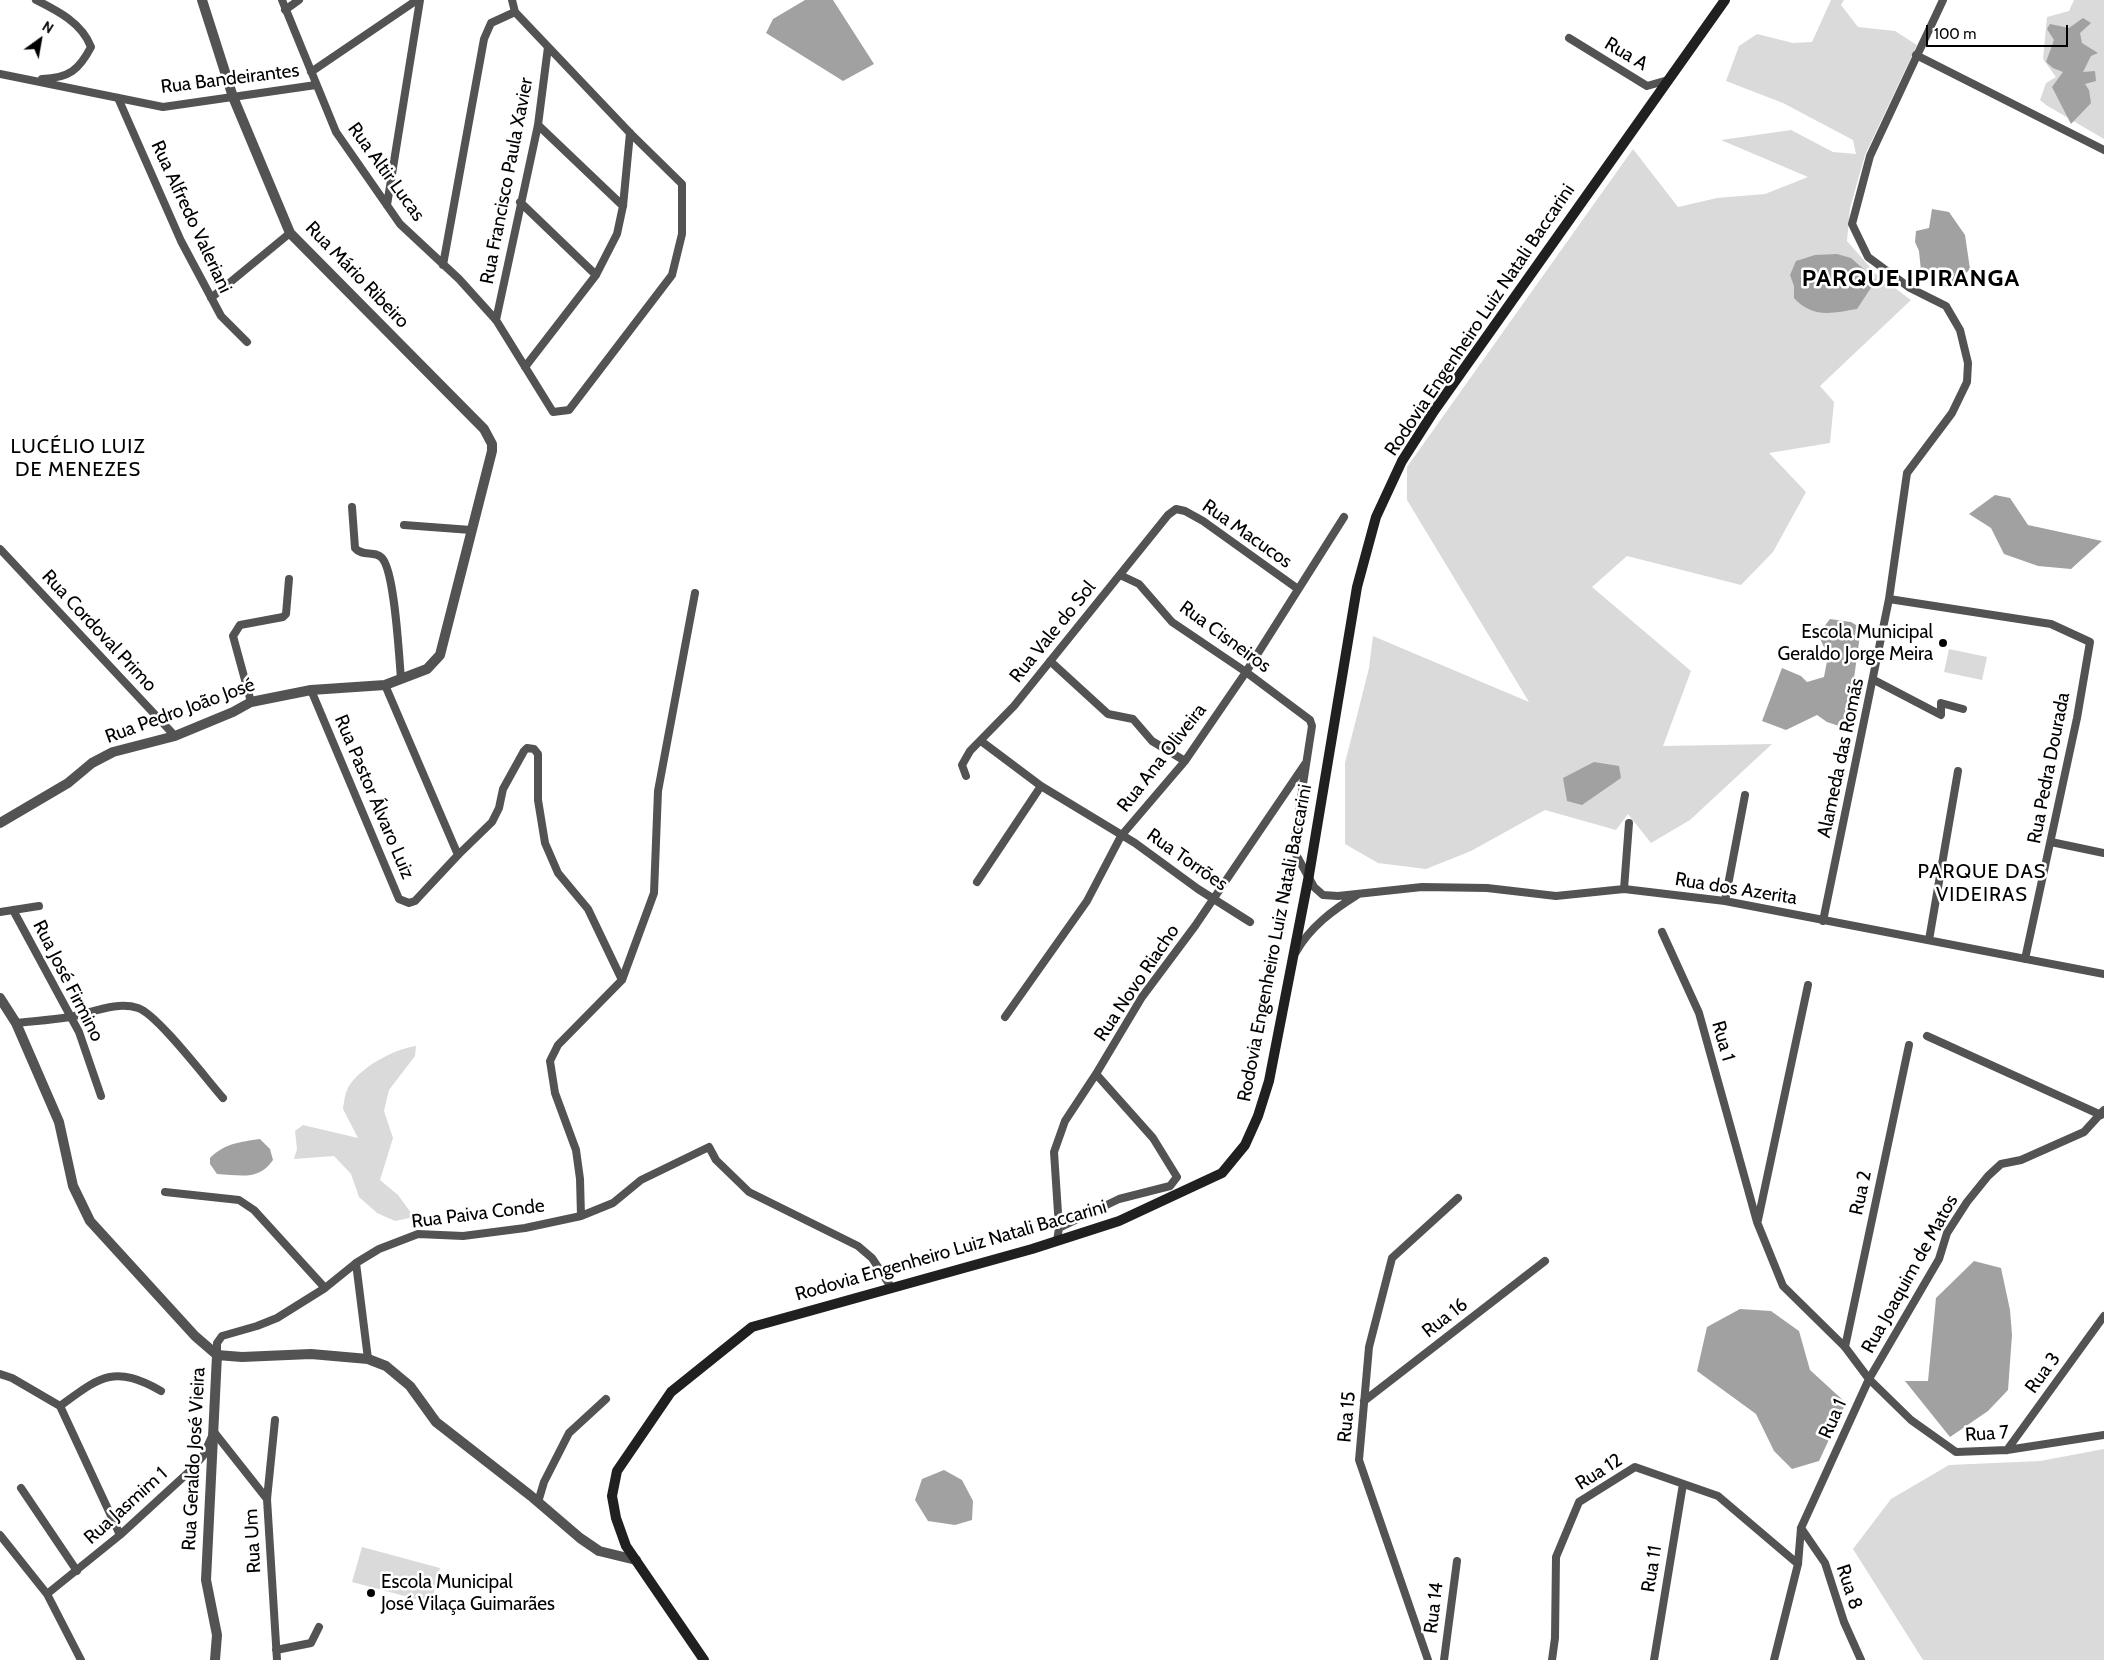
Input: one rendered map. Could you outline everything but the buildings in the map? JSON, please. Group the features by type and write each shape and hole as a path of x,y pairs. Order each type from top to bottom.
{"main road":[{"name":"Rodovia Engenheiro Luiz Natali Baccarini","path":"704,1660 626,1546 616,1518 612,1496 617,1471 671,1392 752,1327 1057,1241 1119,1221 1222,1173 1245,1145 1258,1116 1269,1081 1309,875 1357,587 1376,517 1402,461 1434,411 1725,0"}],"street":[{"path":"31,79 55,78 69,75 84,61 91,47 87,37 77,25 56,10 36,0"},
{"name":"Rua Mário Ribeiro","path":"202,0 233,97 290,233 484,429 492,444 492,452"},
{"name":"Rua Altir Lucas","path":"282,0 336,132 400,224 459,279 496,320 553,412 570,410 672,275 682,234 682,184 630,133"},
{"path":"285,10 299,0"},
{"path":"311,72 419,0"},
{"path":"387,205 419,0"},
{"path":"512,0 515,12 630,133 623,206 617,234 596,275 525,367"},
{"name":"Alameda das Romãs","path":"1823,921 1874,680 1889,599 1907,473 1952,413 1967,382 1968,362 1960,330 1946,306 1910,288 1868,257 1852,224 1870,156 1943,0"},
{"path":"443,265 484,38 490,23 515,12"},
{"name":"Rua A","path":"1569,38 1647,86 1668,80"},
{"name":"Rua Francisco Paula Xavier","path":"496,320 538,125 548,47"},
{"path":"1916,56 2104,150"},
{"name":"Rua Bandeirantes","path":"0,74 164,107 316,85"},
{"name":"Rua Alfredo Valeriani","path":"118,98 181,242 221,316 247,342"},
{"path":"538,125 623,206"},
{"path":"520,202 596,275"},
{"path":"211,298 290,233"},
{"name":"Rua Pedro João José","path":"0,822 68,783 92,763 112,752 175,736 233,712 251,702 311,690 385,685 427,669 440,654 492,452"},
{"path":"352,507 355,548 361,553 378,554 384,560 394,598 401,679"},
{"name":"Rua Vale do Sol","path":"966,776 962,765 970,751 1014,706 1168,515 1176,509"},
{"name":"Rua Macucos","path":"1176,509 1185,511 1203,521 1298,589"},
{"name":"Rua Ana Oliveira","path":"1005,1018 1086,902 1122,836 1185,762 1246,672 1344,518"},
{"path":"404,524 471,530"},
{"name":"Rua Cordoval Primo","path":"0,549 175,736"},
{"name":"Rua Cisneiros","path":"1120,575 1139,584 1172,622 1246,672 1310,720 1312,726 1306,762"},
{"path":"251,702 233,636 240,625 282,617 286,614 290,579"},
{"path":"582,1216 576,1150 555,1093 550,1061 558,1045 622,980 654,893 658,791 695,593"},
{"name":"Rua Pedra Dourada","path":"1889,599 2051,624 2090,642 2077,718 2025,959"},
{"path":"1050,661 1108,714 1133,719 1152,742 1185,762"},
{"path":"1874,680 1941,715 1941,703 1964,709"},
{"path":"385,685 458,855 492,822 499,808 504,789 524,751 527,748 534,749 538,754 538,800 545,843 558,873 588,908 622,980"},
{"name":"Rua Pastor Álvaro Luiz","path":"311,690 400,899 409,903 415,901 458,855"},
{"name":"Rua Torrões","path":"981,741 1041,786 1122,836 1250,922"},
{"path":"1306,762 1293,849 1309,875"},
{"name":"Rua Novo Riacho","path":"1057,1241 1059,1228 1054,1152 1065,1121 1096,1074 1142,997 1214,899 1306,762"},
{"path":"1930,940 1958,771"},
{"path":"977,882 1041,786"},
{"path":"1725,901 1745,795"},
{"path":"1624,889 1629,823"},
{"path":"2051,842 2104,853"},
{"name":"Rua dos Azerita","path":"1309,875 1314,887 1323,895 1359,894 1422,887 1487,888 1556,896 1624,889 1725,901 2104,974"},
{"path":"1293,957 1303,940 1331,911 1359,894"},
{"path":"0,912 39,906"},
{"name":"Rua José Firmino","path":"13,910 72,1017 101,1096"},
{"name":"Rua 1","path":"1662,932 1698,1013 1757,1222 1783,1286 1844,1347 1869,1379 1801,1528 1798,1564 1774,1660"},
{"path":"1757,1222 1808,985"},
{"name":"Rua Geraldo José Vieira","path":"0,998 16,1023 59,1122 73,1186 90,1221 196,1336 217,1355 206,1580 217,1636 214,1660"},
{"path":"16,1023 72,1017 111,1007 128,1006 140,1008 158,1023 223,1098"},
{"path":"1927,1036 2103,1112"},
{"name":"Rua 2","path":"1844,1347 1909,1045"},
{"path":"1059,1228 1119,1199 1170,1186 1177,1177 1153,1138 1096,1074"},
{"name":"Rua Joaquim de Matos","path":"1869,1379 1939,1259 1948,1233 1967,1202 1988,1176 2001,1164 2021,1160 2084,1132 2103,1112"},
{"name":"Rua Paiva Conde","path":"217,1355 217,1343 222,1336 277,1318 325,1288 356,1263 379,1250 418,1234 463,1236 525,1228 582,1216 613,1203 641,1180 709,1147 716,1160 749,1192 858,1246 872,1258 891,1287"},
{"path":"165,1192 239,1200 254,1210 325,1288"},
{"name":"Rua 15","path":"1428,1660 1359,1460 1369,1347 1392,1258 1458,1198"},
{"name":"Rua 16","path":"1364,1401 1545,1261"},
{"path":"356,1263 368,1359"},
{"name":"Rua 3","path":"2007,1450 2104,1316"},
{"path":"217,1355 242,1358 311,1354 368,1359 386,1366 410,1386 436,1422 538,1502 580,1538 599,1551 636,1560"},
{"path":"0,1374 12,1378 60,1406 120,1535"},
{"path":"60,1406 93,1382 103,1378 122,1376 161,1391"},
{"name":"Rua 7","path":"1869,1379 1911,1420 1956,1452 2007,1450 2104,1435"},
{"path":"538,1502 544,1482 569,1434 606,1399"},
{"name":"Rua Um","path":"275,1420 267,1499 277,1660"},
{"path":"214,1432 267,1499"},
{"name":"Rua Jasmim 1","path":"47,1594 120,1535 191,1470 203,1456 214,1432"},
{"name":"Rua 12","path":"1552,1660 1555,1638 1556,1557 1578,1502 1635,1467 1718,1496 1798,1564"},
{"name":"Rua 11","path":"1654,1660 1682,1484"},
{"path":"21,1488 77,1571"},
{"name":"Rua 8","path":"1801,1528 1825,1563 1844,1622 1861,1660"},
{"path":"0,1535 47,1594 82,1660"},
{"name":"Rua 14","path":"1444,1660 1457,1561"},
{"path":"276,1650 311,1643 319,1627"}],"shaded area":[{"path":"805,0 833,0 874,64 843,81 766,33 773,19"},
{"path":"1831,0 1844,0 1841,5 1858,27 1895,31 1917,45 1865,155 1850,208 1847,241 1876,274 1911,300 1820,386 1834,402 1830,443 1769,453 1806,492 1773,552 1741,585 1627,556 1592,587 1691,671 1663,746 1772,744 1690,820 1651,843 1628,814 1616,830 1545,810 1471,851 1426,869 1378,863 1345,844 1345,763 1369,668 1373,636 1529,702 1407,500 1407,467 1633,149 1678,207 1717,198 1765,194 1808,177 1721,140 1791,130 1833,152 1856,154 1853,140 1783,103 1726,81 1739,46 1757,34 1793,43 1812,42"},
{"path":"2074,0 2104,0 2104,139 2040,100 2046,83 2056,77 2043,59 2047,17 2069,11"},
{"path":"2083,18 2091,23 2080,33 2082,43 2098,53 2091,56 2083,72 2095,71 2096,81 2085,84 2089,90 2091,103 2071,124 2052,87 2063,72 2053,68 2046,62 2054,40 2047,29 2050,24 2069,28"},
{"path":"1932,209 1949,212 1965,235 1970,269 1956,283 1942,287 1921,271 1919,251 1915,242 1916,231 1929,228"},
{"path":"1837,254 1851,258 1876,280 1857,309 1824,313 1816,312 1801,305 1794,298 1794,286 1790,275 1796,261 1815,255"},
{"path":"1995,495 2010,498 2028,525 2102,541 2071,569 2038,566 2004,554 1991,528 1969,514"},
{"path":"1830,619 1851,622 1861,628 1849,714 1842,727 1827,722 1817,715 1786,730 1762,721 1782,668 1801,676 1807,682 1824,677 1828,656 1818,634"},
{"path":"1949,649 1987,657 1982,680 1944,672"},
{"path":"1594,762 1619,766 1621,778 1582,805 1567,801 1563,778"},
{"path":"416,1046 415,1056 389,1090 384,1111 393,1138 380,1180 398,1195 414,1217 395,1221 377,1213 359,1197 351,1174 334,1156 294,1159 297,1149 295,1131 303,1125 358,1138 343,1109 349,1086 361,1072 379,1060 398,1051"},
{"path":"260,1139 270,1149 273,1160 262,1171 241,1176 217,1174 210,1164 210,1158 227,1146"},
{"path":"1974,1261 2001,1268 2010,1310 2012,1335 2008,1390 1988,1411 1950,1437 1905,1381 1928,1381 1936,1298"},
{"path":"1740,1309 1771,1311 1799,1331 1810,1370 1846,1403 1819,1461 1792,1469 1774,1451 1756,1414 1697,1371 1707,1327"},
{"path":"2104,1449 2104,1660 1923,1660 1853,1549 1891,1499 1949,1465 2040,1461"},
{"path":"944,1470 962,1480 973,1501 972,1520 955,1525 928,1521 915,1500 922,1479"},
{"path":"362,1547 440,1568 431,1603 352,1582"}],"place":[{"name":"Escola Municipal Geraldo Jorge Meira","path":"1943,643"},
{"name":"Escola Municipal José Vilaça Guimarães","path":"371,1593"}],"district":[{"name":"PARQUE IPIRANGA","path":"1911,279"},
{"name":"LUCÉLIO LUIZ DE MENEZES","path":"78,458"},
{"name":"PARQUE DAS VIDEIRAS","path":"1982,884"}]}
